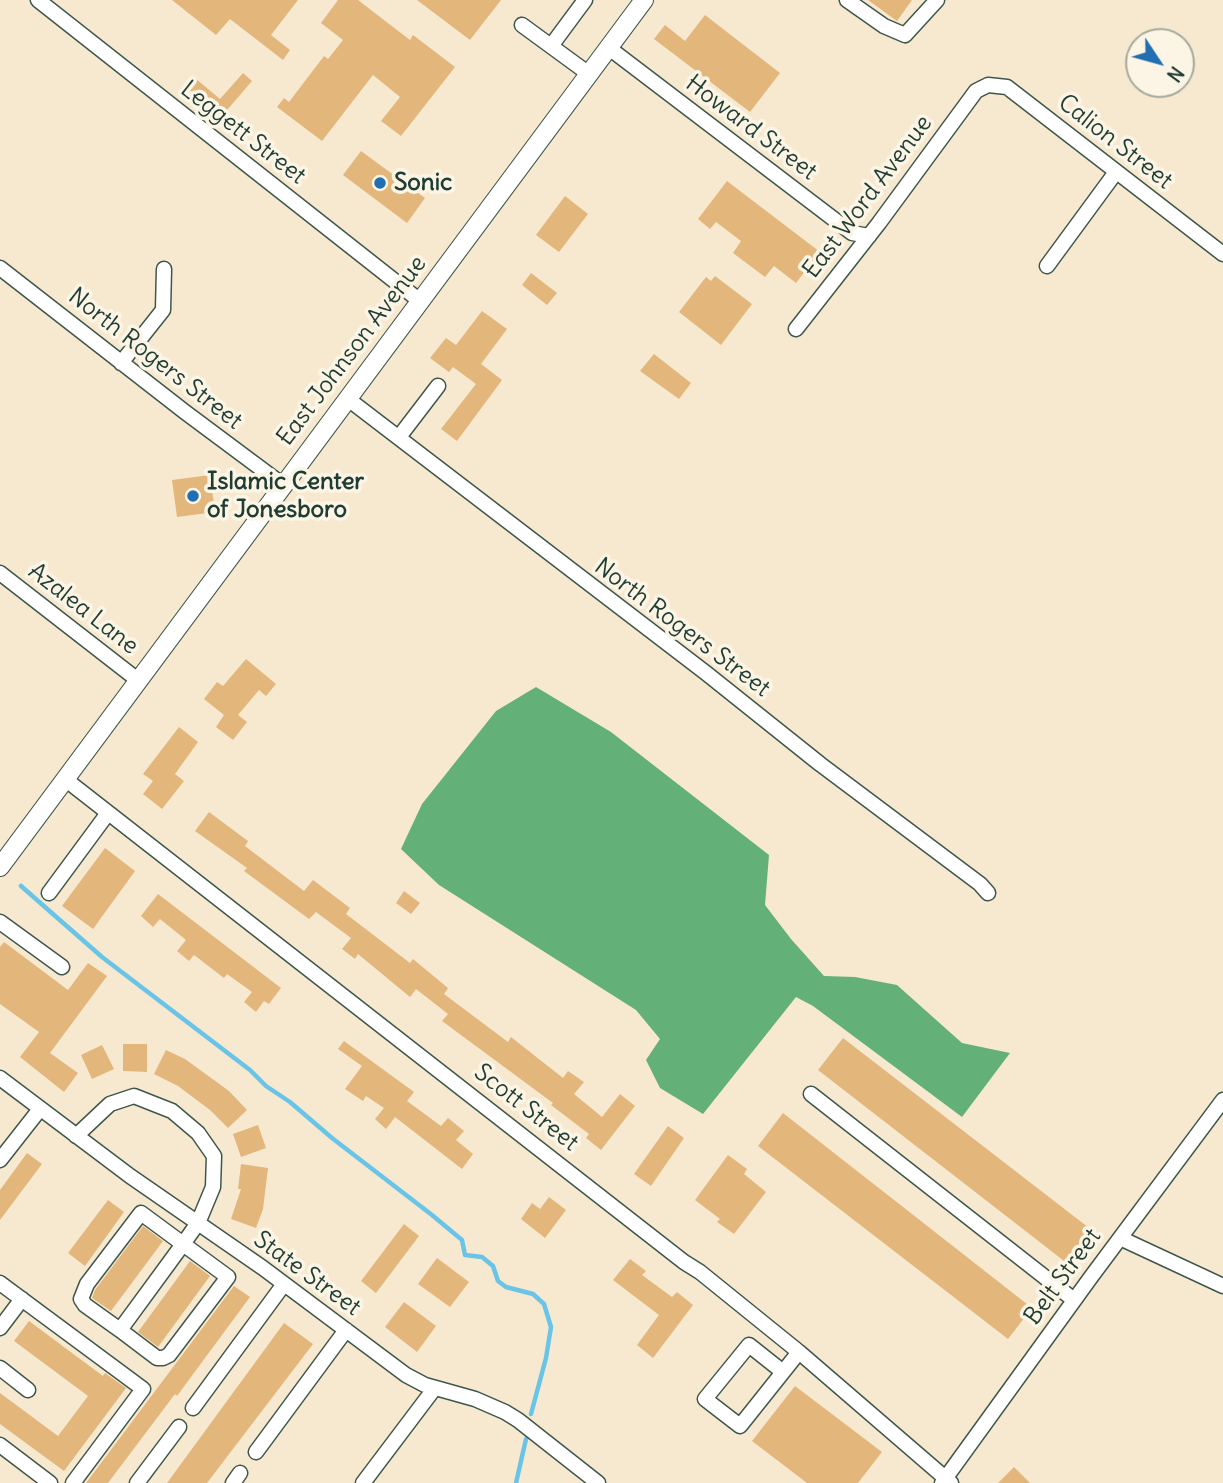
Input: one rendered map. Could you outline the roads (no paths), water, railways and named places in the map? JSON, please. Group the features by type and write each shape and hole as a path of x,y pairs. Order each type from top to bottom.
{"main road":[{"name":"East Johnson Avenue","path":"0,867 644,0"}],"street":[{"name":"Leggett Street","path":"38,0 420,301"},
{"path":"551,46 585,0"},
{"path":"847,0 884,26 905,35 937,0"},
{"path":"522,25 589,75"},
{"name":"Howard Street","path":"609,48 852,233 869,236"},
{"name":"Calion Street","path":"975,92 988,85 1006,87 1223,254"},
{"name":"East Word Avenue","path":"796,329 869,236 975,92"},
{"path":"1046,266 1116,172"},
{"name":"North Rogers Street","path":"0,268 283,485"},
{"path":"121,363 163,310 164,270"},
{"path":"399,437 438,386"},
{"name":"North Rogers Street","path":"348,400 706,673 988,893"},
{"name":"Azalea Lane","path":"0,573 139,681"},
{"name":"Scott Street","path":"65,779 684,1262 701,1272 799,1352 947,1481"},
{"path":"49,893 108,813"},
{"path":"0,922 62,967"},
{"name":"State Street","path":"0,1078 406,1375 434,1388 475,1399 505,1412 598,1483"},
{"path":"811,1094 1074,1300"},
{"path":"76,1136 110,1104 134,1096 172,1111 198,1133 214,1156 213,1187 198,1223 120,1330"},
{"name":"Belt Street","path":"947,1481 1074,1300 1223,1100"},
{"path":"0,1160 40,1109"},
{"path":"141,1213 228,1277 169,1355 163,1358 157,1358 120,1330 85,1305 81,1299 87,1284 141,1213"},
{"path":"1120,1238 1223,1286"},
{"path":"0,1283 143,1389 72,1483"},
{"path":"193,1408 284,1284"},
{"path":"0,1328 22,1299"},
{"path":"256,1452 346,1331"},
{"path":"783,1372 749,1345 705,1399 740,1426 799,1352"},
{"path":"0,1368 29,1390"},
{"path":"363,1483 434,1388"},
{"path":"137,1483 179,1427"},
{"path":"0,1446 50,1483"}],"waterway":[{"path":"21,886 102,957 250,1070 266,1086 432,1215 462,1240 465,1255 482,1257 493,1266 498,1281 506,1287 533,1294 544,1304 551,1327 531,1414"},
{"path":"516,1483 526,1439"}],"place":[{"name":"Sonic","path":"380,183"},
{"name":"Islamic Center of Jonesboro","path":"193,496"}]}
